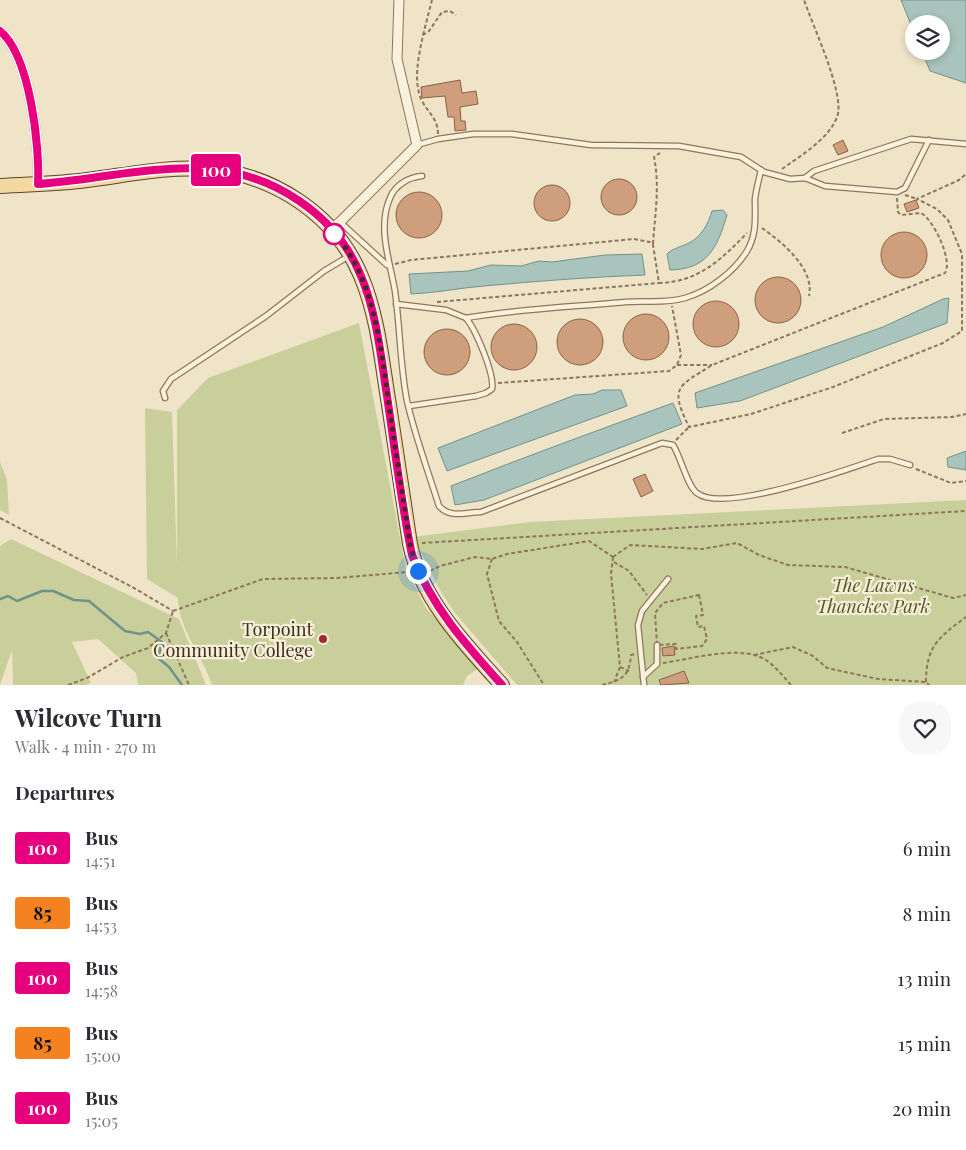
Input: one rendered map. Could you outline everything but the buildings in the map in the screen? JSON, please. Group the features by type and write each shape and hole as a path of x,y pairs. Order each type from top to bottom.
{"main road":[{"path":"0,186 38,184 179,169 229,172 249,176 280,189 335,225 362,277 381,353 410,544 419,573 442,614 502,685"}],"street":[{"path":"335,225 417,145 397,59 399,0"},
{"path":"0,31 6,35 25,74 39,162 38,184"}],"lane":[{"path":"417,145 438,139 474,134 512,134 591,145 679,146 741,157 761,170 790,179 805,178 825,186 897,192 905,188 929,140"},
{"path":"805,178 814,171 911,139 966,144"},
{"path":"396,304 446,310 466,318 516,310 671,301 693,295 726,275 748,250 756,224 755,199 761,170"},
{"path":"422,176 414,176 395,188 389,199 385,234 409,406 439,506 450,514 481,512 662,443 670,444 677,450 694,491 709,498 771,493 878,460 890,460 910,465"},
{"path":"335,225 388,266"},
{"path":"165,398 163,391 171,379 266,316 324,270 350,255"},
{"path":"409,406 486,393 492,389 492,372 466,318"},
{"path":"644,685 638,625 642,611 668,579"},
{"path":"643,677 657,664 657,645"}],"path":[{"path":"432,0 417,69 420,98 438,124 438,139"},
{"path":"775,175 825,134 833,125 840,108 834,82 804,0"},
{"path":"423,35 442,12 450,11 456,15"},
{"path":"659,284 653,245 658,197 658,174 654,157 661,153 662,146"},
{"path":"917,199 959,180 966,174"},
{"path":"690,427 678,400 678,393 684,384 712,365 945,273 947,263 935,226 921,213 901,215 897,205 897,192 917,199 936,209 948,220 962,254 962,331"},
{"path":"428,307 435,302 682,281 703,272 756,224 795,258 810,282 809,296"},
{"path":"388,266 411,260 634,239 650,242 653,245"},
{"path":"671,301 681,355 677,365"},
{"path":"670,444 690,427 751,414 833,387 943,343 966,328"},
{"path":"493,384 663,372 677,365 712,365"},
{"path":"842,433 884,419 952,417 966,414"},
{"path":"910,465 951,483 966,481"},
{"path":"410,544 966,510"},
{"path":"0,518 174,611 263,579 337,578 419,573 475,557 492,559 507,554 589,541 613,557 614,562 612,574 620,667 614,682"},
{"path":"613,557 630,545 702,549 737,542 759,554 788,565 844,567 953,598 966,595"},
{"path":"492,559 487,574 499,620 517,642 544,685"},
{"path":"614,562 628,571 651,599"},
{"path":"699,595 702,615 696,616 698,627 704,626 707,639 702,646 676,650 676,644 657,645 655,613 663,603 699,595"},
{"path":"68,685 87,678 123,657 148,648 166,633 174,611"},
{"path":"926,682 926,666 932,647 938,637 966,617"},
{"path":"166,633 189,685"},
{"path":"657,664 718,654 754,655 793,647 813,656 827,668 878,678 926,682 929,685"},
{"path":"718,649 718,654"},
{"path":"602,685 614,682 629,671 631,656 640,654"},
{"path":"754,655 766,660 791,685"},
{"path":"670,656 671,662"},
{"path":"620,667 629,671"}],"green space":[{"path":"359,323 406,569 426,608 479,668 467,676 463,685 212,685 186,631 179,609 178,598 147,579 145,408 172,412 177,565 177,410 208,378"},
{"path":"0,462 7,480 9,515 0,510"},
{"name":"The Lawns Thanckes Park","path":"966,500 966,685 517,685 455,613 441,592 413,537 530,522"},
{"path":"11,539 179,619 206,685 138,685 136,673 98,639 72,642 91,683 86,685 13,685 12,650 0,685 0,546"}],"water":[{"path":"901,0 966,0 966,83 930,71 926,60 950,60 950,15 907,15"},
{"path":"723,210 727,215 715,247 709,254 694,266 670,270 667,254 698,237 712,211"},
{"path":"642,254 645,275 524,282 411,294 409,274 468,271 491,265 521,266 539,261 552,262 605,255"},
{"path":"949,298 947,323 740,401 697,408 695,393 883,327"},
{"path":"602,390 621,390 627,406 447,471 438,448 575,395 593,394"},
{"path":"673,403 682,424 484,500 455,505 451,486"},
{"path":"966,451 966,470 948,467 947,458"}],"waterway":[{"path":"0,599 8,596 17,601 42,591 53,591 74,600 89,601 125,631 140,634 148,632 162,642 158,658 169,667 182,685"}],"bus line":[{"name":"100","path":"0,31 6,35 25,74 39,162 38,184 155,171 207,169 229,172 249,176 271,184 288,194 322,220 338,238 362,277 372,313 381,353 412,555 425,585 442,614 502,685"}],"place":[{"name":"Torpoint Community College","path":"323,639"}],"route":[{"path":"334,234 350,255 362,277 372,313 381,353 410,544 418,571"}]}
